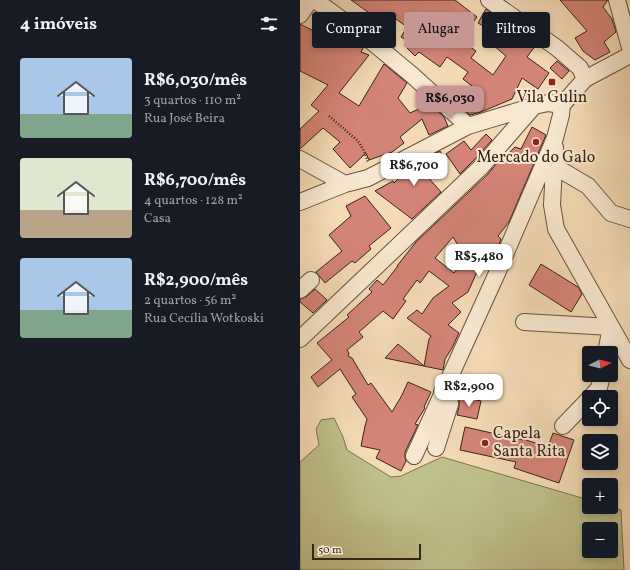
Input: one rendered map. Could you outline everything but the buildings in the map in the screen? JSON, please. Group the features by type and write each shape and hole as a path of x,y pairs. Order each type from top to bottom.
{"street":[{"path":"300,15 310,0"},
{"path":"315,0 371,41 412,75 468,126"},
{"path":"489,0 557,48 580,68 585,79"},
{"path":"617,0 630,48"},
{"path":"414,456 498,271 555,138 562,105 585,79 630,55"},
{"path":"300,202 345,184 368,178 468,126 534,106 548,103 562,105"},
{"path":"300,339 481,168 534,106"},
{"path":"555,138 552,205 556,229 630,360"},
{"path":"300,159 345,184"},
{"path":"554,166 588,186 611,213 630,219"},
{"path":"524,322 611,327"},
{"path":"607,346 611,327"},
{"path":"436,448 450,404 449,395 442,392"},
{"path":"563,426 582,406"}],"path":[{"path":"329,116 358,141 374,175"}],"green space":[{"path":"334,418 347,450 391,477 401,476 442,457 582,498 582,514 618,514 618,509 621,510 624,570 300,570 300,462 319,445 316,429 321,420"}],"place":[{"name":"Vila Gulin","path":"552,82"},
{"name":"Mercado do Galo","path":"536,142"},
{"name":"Capela Santa Rita","path":"485,443"}]}
